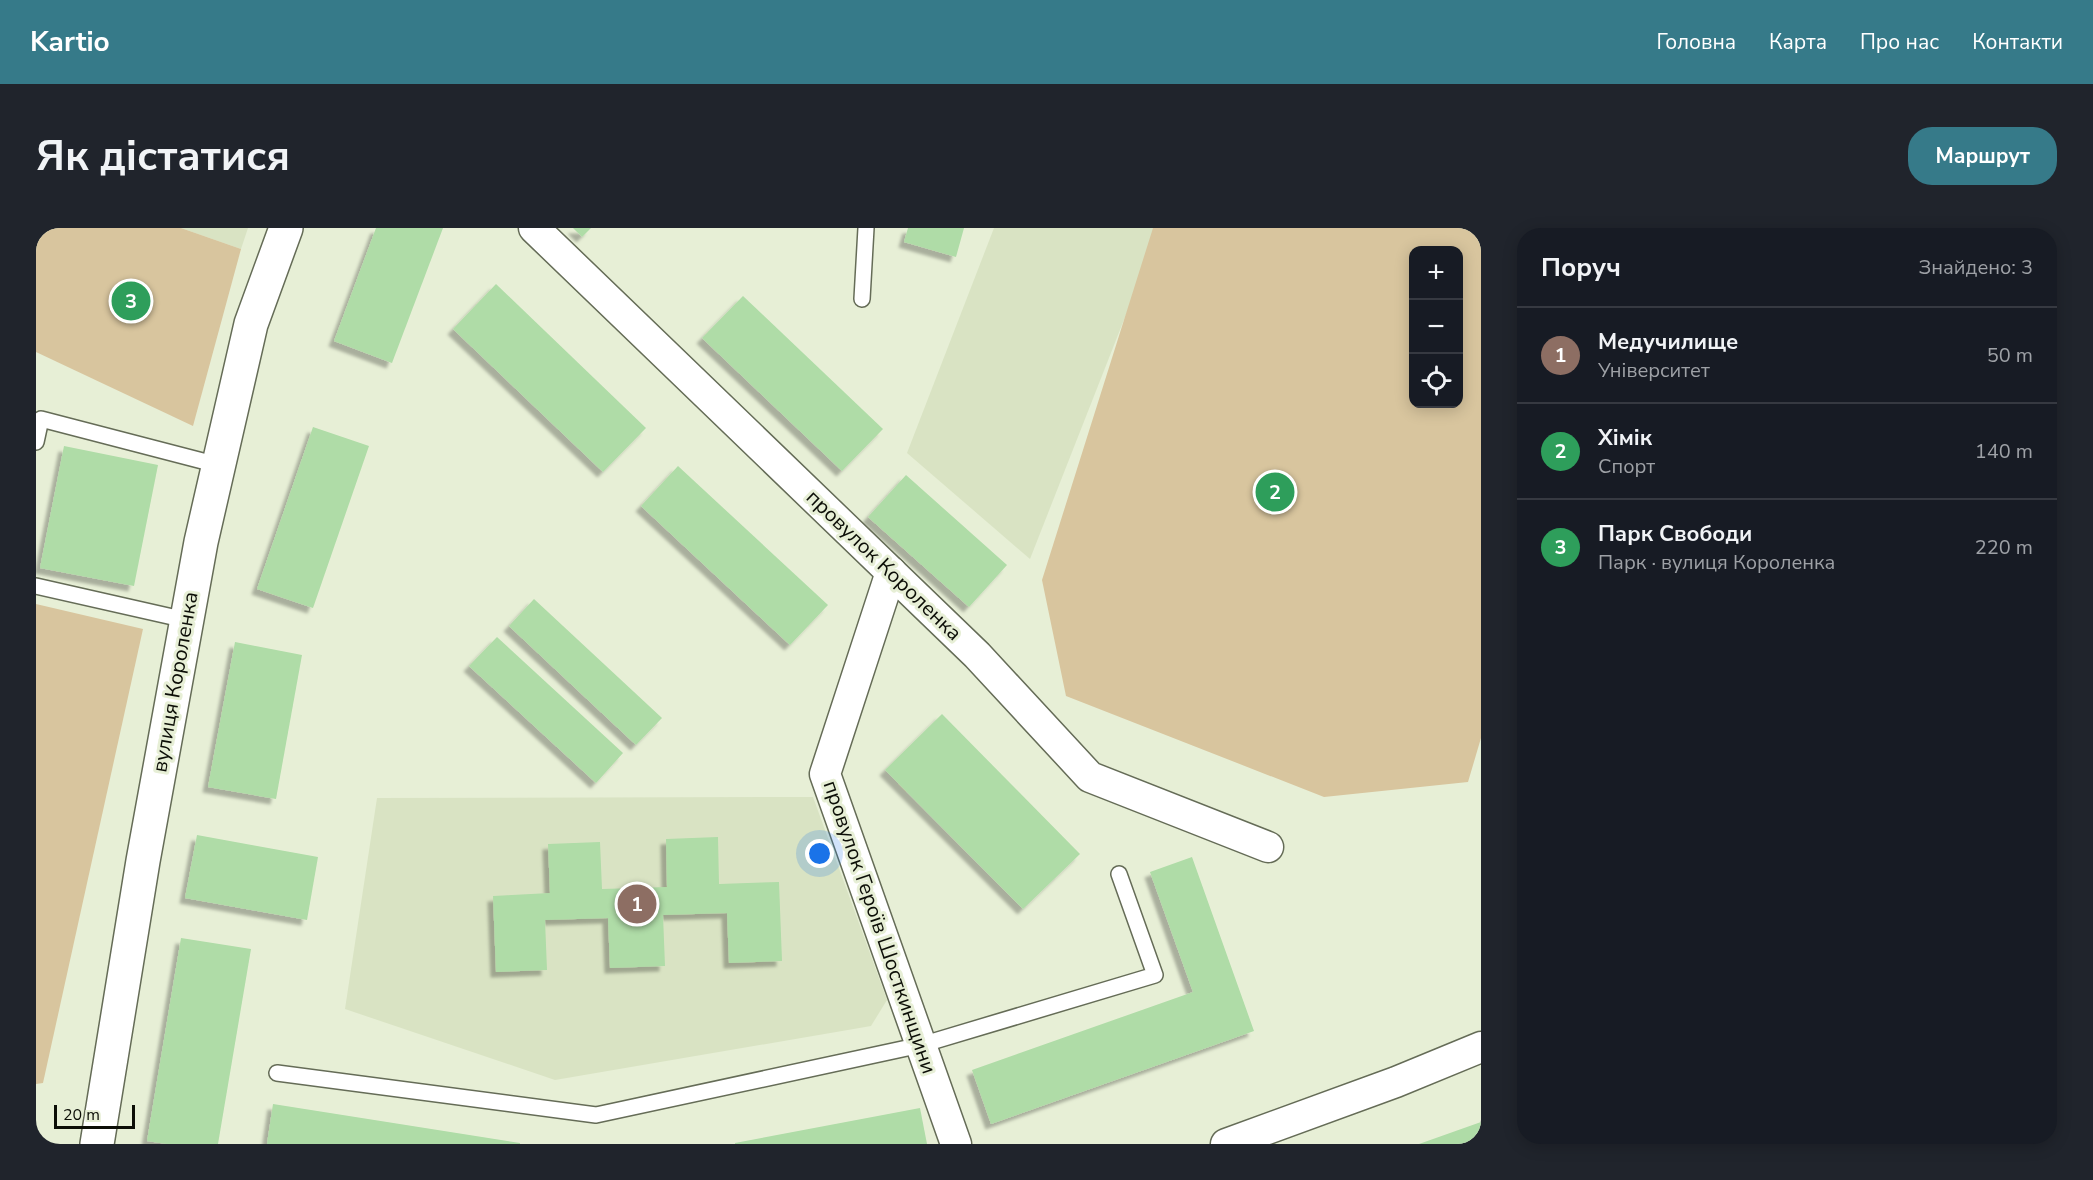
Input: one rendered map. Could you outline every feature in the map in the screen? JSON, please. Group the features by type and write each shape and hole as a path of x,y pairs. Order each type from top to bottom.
{"main road":[{"name":"вулиця Короленка","path":"97,1144 143,861 201,542 251,324 286,228"}],"street":[{"name":"провулок Короленка","path":"534,228 977,655 1090,777 1268,847"},
{"name":"провулок Героїв Шосткинщини","path":"891,572 825,774 956,1144"},
{"path":"1226,1144 1396,1082 1481,1047"}],"lane":[{"path":"862,299 866,228"},
{"path":"36,442 41,419 218,465"},
{"path":"36,586 186,620"},
{"path":"277,1073 596,1115 921,1045 1155,975 1119,873"}],"shaded area":[{"path":"36,228 181,228 241,249 193,426 36,352"},
{"path":"181,228 248,228 241,249"},
{"path":"994,228 1160,228 1030,559 907,453"},
{"path":"1153,228 1481,228 1481,738 1468,782 1324,797 1066,696 1042,580"},
{"path":"36,604 143,629 43,1083 36,1084"},
{"path":"813,797 887,1000 871,1026 555,1080 345,1009 377,798"}],"building":[{"path":"376,228 443,228 392,363 334,341"},
{"path":"573,228 591,228 582,237"},
{"path":"908,228 964,228 956,257 904,242"},
{"path":"496,284 646,428 603,472 453,329"},
{"path":"743,296 883,429 842,471 702,338"},
{"path":"313,427 369,446 313,608 257,589"},
{"path":"64,446 158,465 134,586 40,568"},
{"path":"678,466 828,605 790,645 641,506"},
{"path":"906,475 1007,565 969,607 868,517"},
{"path":"534,599 662,718 636,745 509,626"},
{"path":"497,637 623,753 596,783 469,666"},
{"path":"235,642 302,655 276,799 208,787"},
{"path":"942,714 1080,854 1023,909 885,770"},
{"path":"197,835 318,857 307,920 185,898"},
{"path":"718,837 719,884 779,882 782,961 729,963 727,913 663,915 665,966 610,968 608,918 545,920 547,970 496,972 493,896 550,893 548,844 600,842 602,889 667,887 666,839"},
{"path":"1192,857 1254,1031 991,1124 972,1070 1193,992 1150,872"},
{"path":"181,938 251,949 218,1144 167,1144 147,1141"},
{"path":"273,1104 520,1143 520,1144 267,1144"},
{"path":"920,1108 927,1144 735,1144 735,1143"},
{"path":"1481,1122 1481,1144 1419,1144"}],"place":[{"name":"Парк Свободи","path":"131,301"},
{"name":"Хімік","path":"1275,492"},
{"name":"Медучилище","path":"637,904"}]}
